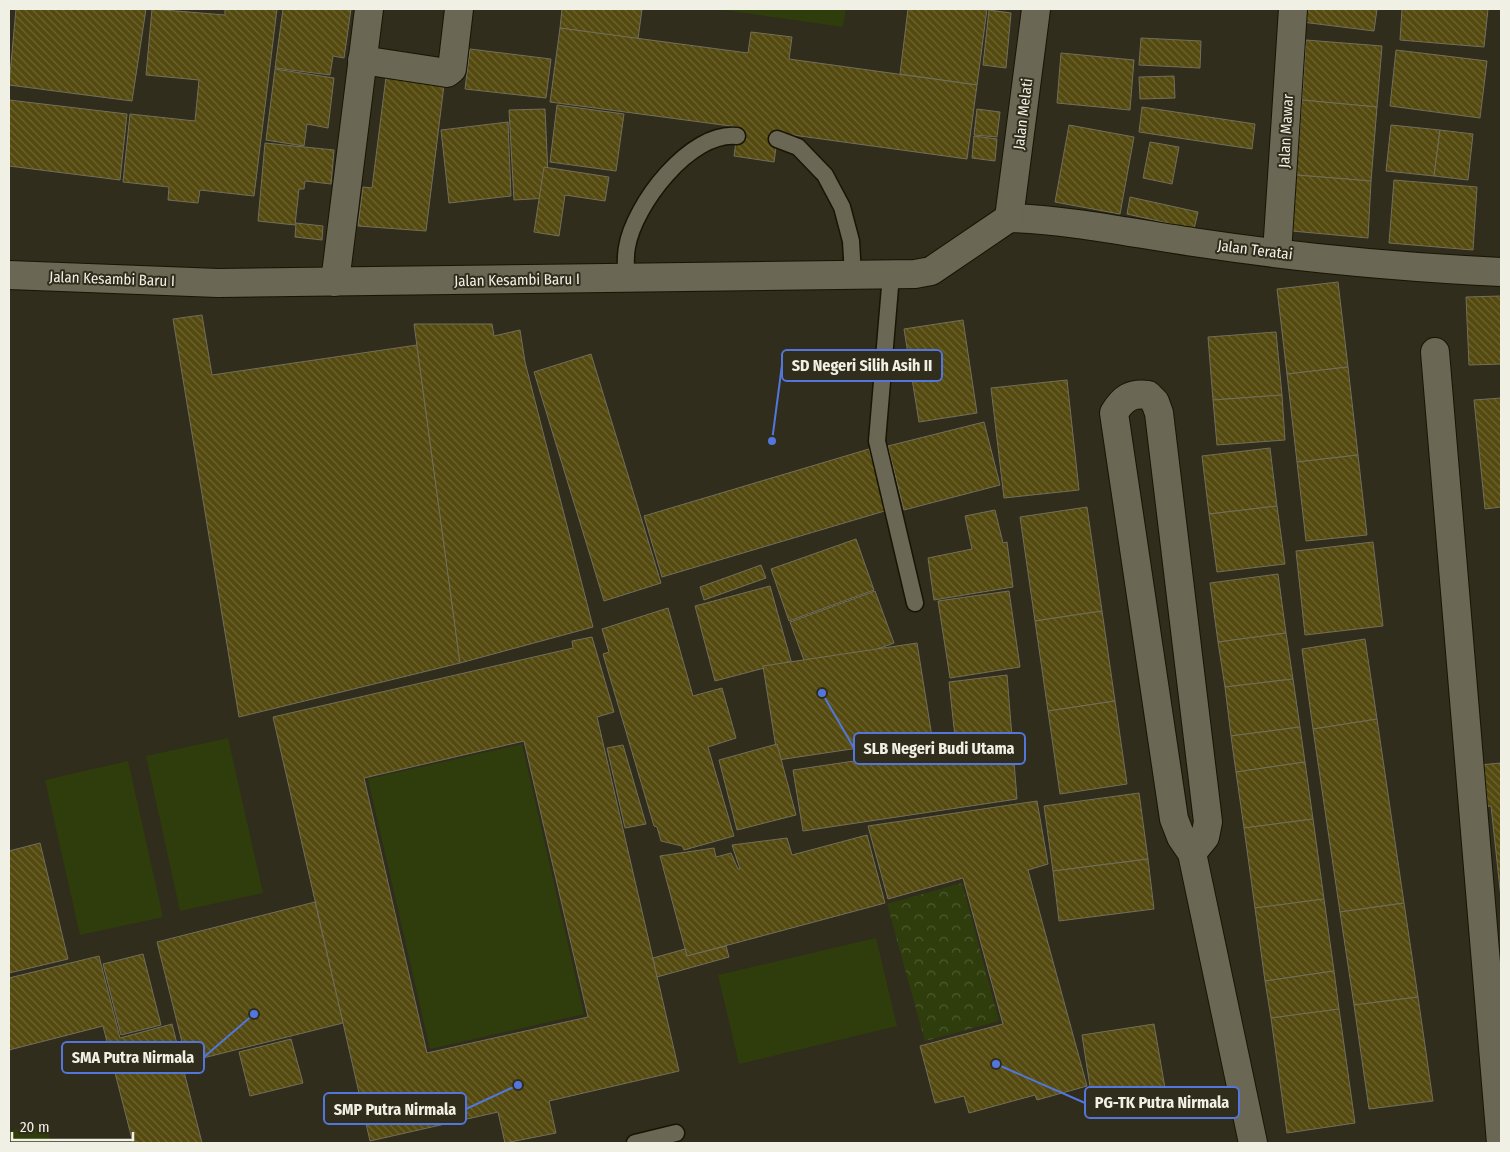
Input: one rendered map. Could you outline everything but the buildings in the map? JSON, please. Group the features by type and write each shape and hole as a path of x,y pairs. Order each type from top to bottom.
{"street":[{"path":"334,282 369,9"},
{"path":"362,60 447,73 452,69 459,9"},
{"name":"Jalan Melati","path":"1009,218 1036,9"},
{"name":"Jalan Mawar","path":"1277,253 1293,9"},
{"name":"Jalan Teratai","path":"1009,218 1049,219 1277,253 1429,268 1501,272"},
{"name":"Jalan Kesambi Baru I","path":"9,275 218,283 915,274 932,270 1009,218"},
{"path":"1435,352 1501,1143"},
{"path":"1192,853 1205,836 1208,822 1159,413 1155,402 1148,395 1136,394 1125,398 1114,413 1174,819 1181,837 1192,853 1253,1143"}],"lane":[{"path":"626,278 627,247 641,207 667,172 705,143 728,135 737,136"},
{"path":"777,140 798,147 825,176 842,207 851,241 853,275"},
{"path":"891,275 877,441 915,603"},
{"path":"635,1143 676,1133"}],"green space":[{"path":"717,9 846,9 843,27"},
{"path":"228,738 263,893 180,911 146,756"},
{"path":"522,744 584,1014 430,1049 368,779"},
{"path":"128,761 163,917 80,935 45,780"},
{"path":"962,883 999,1021 925,1041 887,904"},
{"path":"876,938 897,1026 739,1064 718,975"},
{"path":"46,1122 51,1143 9,1143 9,1131"}],"place":[{"name":"SD Negeri Silih Asih II","path":"772,441"},
{"name":"SLB Negeri Budi Utama","path":"822,693"},
{"name":"SMA Putra Nirmala","path":"254,1014"},
{"name":"PG-TK Putra Nirmala","path":"996,1064"},
{"name":"SMP Putra Nirmala","path":"518,1085"}]}
